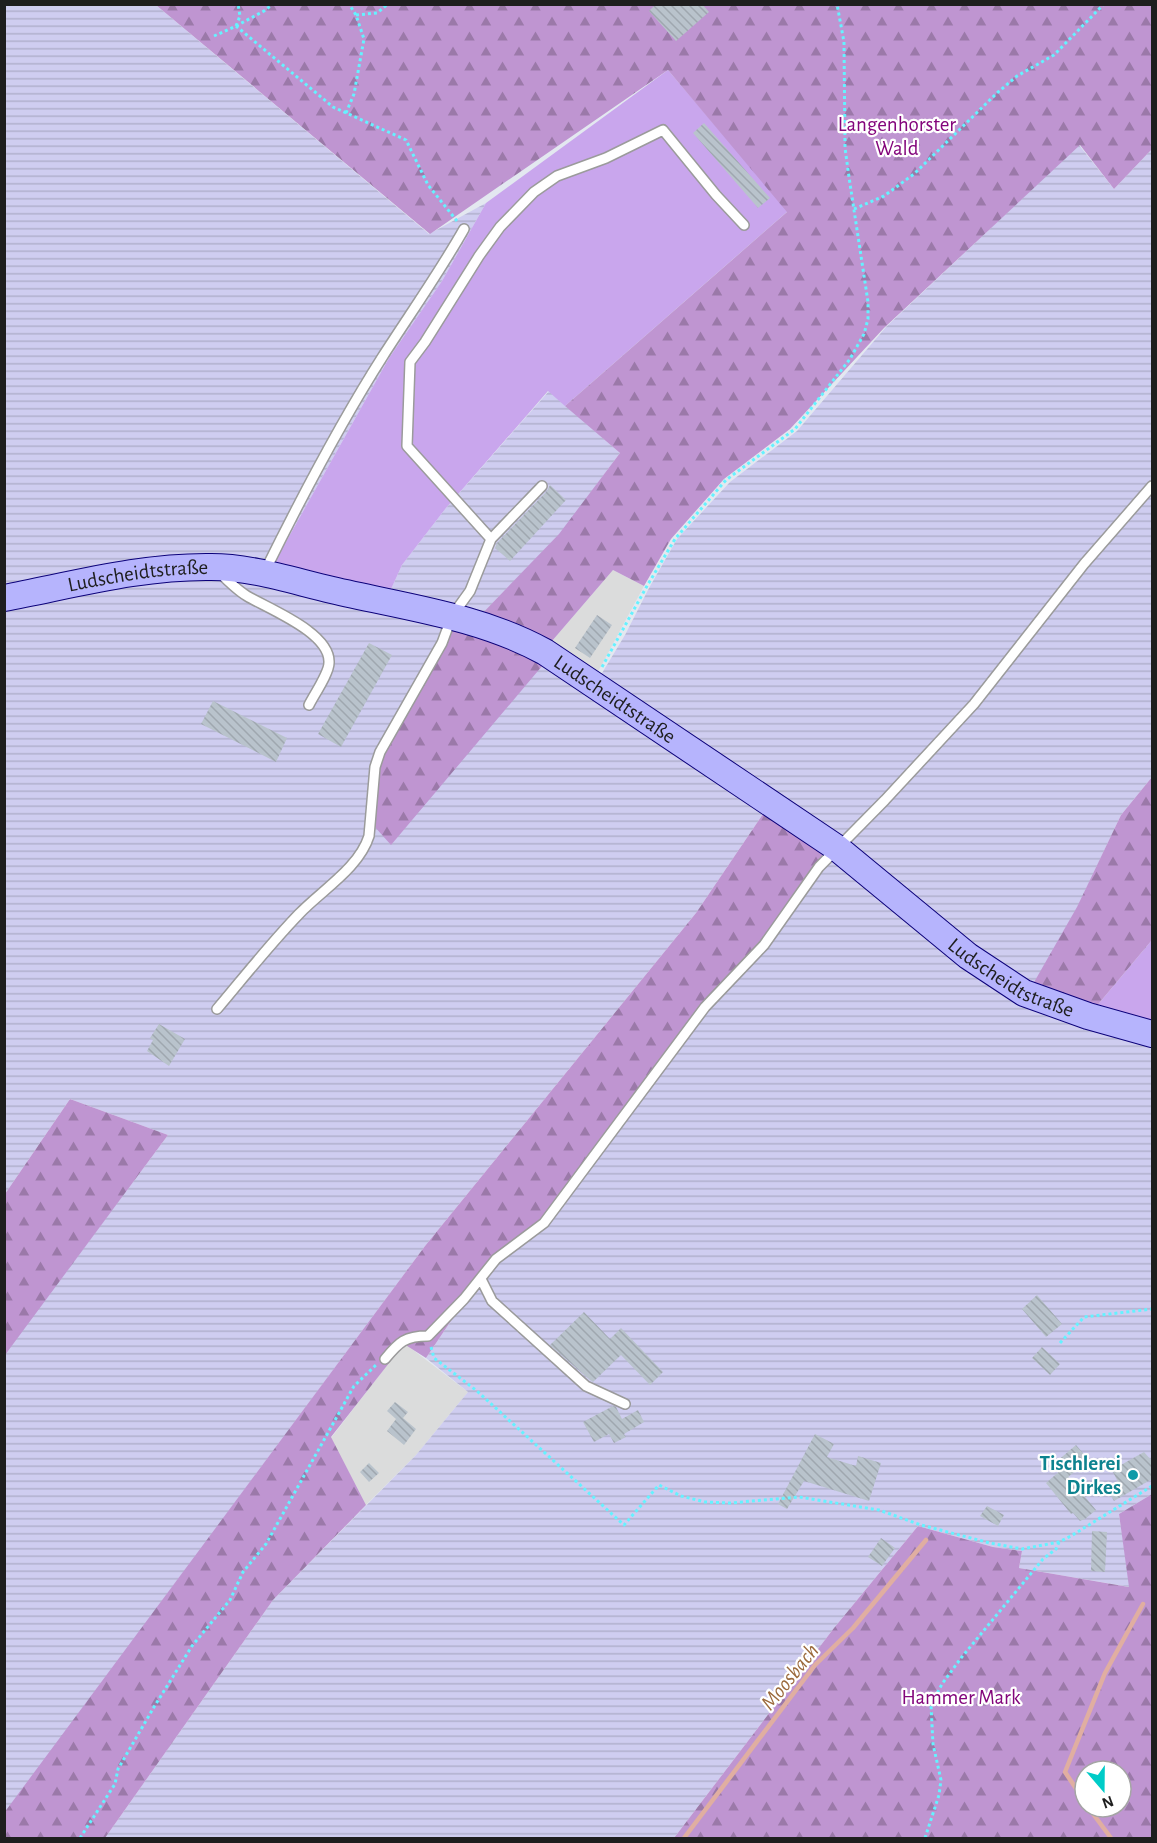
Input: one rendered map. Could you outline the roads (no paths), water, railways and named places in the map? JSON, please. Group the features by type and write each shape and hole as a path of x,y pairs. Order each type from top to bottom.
{"street":[{"name":"Ludscheidtstraße","path":"4,598 126,574 213,567 264,573 452,616 526,642 837,848 968,956 1024,993 1088,1016 1152,1034"}],"lane":[{"path":"491,539 407,446 407,418 410,362 479,255 500,227 534,192 557,176 615,154 663,130 716,195 744,225"},
{"path":"264,573 294,513 383,356 438,276 464,230"},
{"path":"218,1009 298,914 350,866 366,846 369,836 375,767 380,752 442,643 452,616 470,591 491,539 542,486"},
{"path":"385,1359 398,1344 413,1336 428,1336 481,1279 496,1259 544,1223 705,1007 764,945 819,867 974,704 1078,572 1152,486"},
{"path":"213,567 245,595 293,621 319,641 327,651 329,665 309,705"},
{"path":"481,1279 492,1301 586,1386 626,1404"}],"waterway":[{"name":"Moosbach","path":"684,1838 815,1665 853,1628 926,1540"},
{"path":"1073,1784 1065,1772 1105,1673 1143,1604"},
{"path":"1097,1819 1111,1838"}],"place":[{"name":"Tischlerei Dirkes","path":"1133,1475"}],"park label":[{"name":"Langenhorster Wald","path":"897,136"},
{"name":"Hammer Mark","path":"961,1697"}]}
